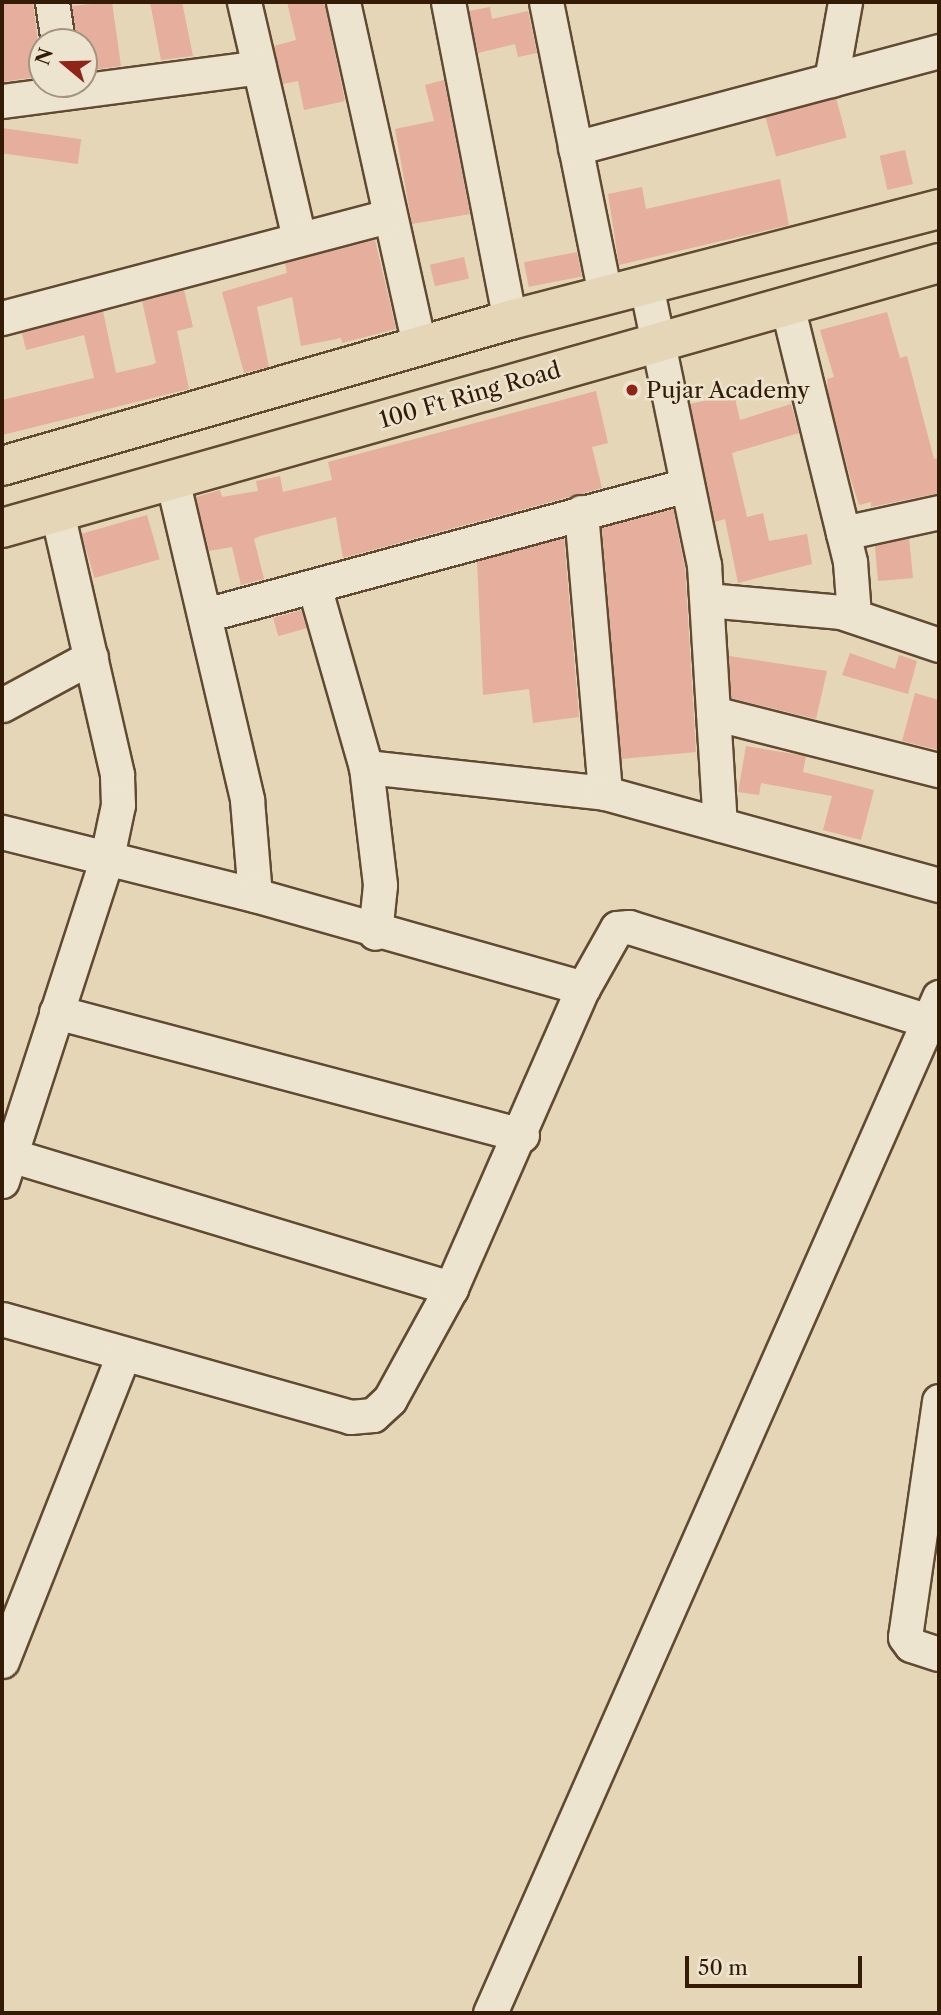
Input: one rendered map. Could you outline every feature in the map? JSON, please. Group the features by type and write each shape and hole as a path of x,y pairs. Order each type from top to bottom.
{"main road":[{"path":"2,466 510,320 939,209"},
{"name":"100 Ft Ring Road","path":"2,528 939,263"}],"street":[{"path":"52,2 56,28"},
{"path":"244,2 299,239"},
{"path":"344,2 419,346"},
{"path":"448,2 510,320"},
{"path":"546,2 605,295"},
{"path":"831,80 845,2"},
{"path":"575,148 939,51"},
{"path":"98,85 259,67"},
{"path":"2,101 28,96"},
{"path":"2,318 389,216"},
{"path":"646,285 687,485 707,600 720,825"},
{"path":"787,305 843,533 854,615"},
{"path":"172,480 247,800 255,895"},
{"path":"205,615 687,485"},
{"path":"57,512 117,774 118,804 107,857 6,1155 451,1288"},
{"path":"581,512 605,793"},
{"path":"843,533 939,512"},
{"path":"314,586 366,767 380,885 376,933"},
{"path":"707,600 854,615 939,645"},
{"path":"2,705 92,657"},
{"path":"713,713 939,770"},
{"path":"366,767 605,793 939,885"},
{"path":"2,832 255,895 376,933 583,988"},
{"path":"2,1319 123,1356 362,1418 390,1399 451,1288 522,1135 583,988 609,937 629,927 934,1009 489,2013"},
{"path":"56,1012 522,1135"},
{"path":"2,1661 123,1356"},
{"path":"939,1402 905,1637 911,1646 939,1654"}],"building":[{"path":"2,2 33,2 36,28 28,28 28,78 2,82"},
{"path":"112,2 121,66 98,69 98,28 75,28 72,6"},
{"path":"150,2 182,2 193,56 161,60"},
{"path":"287,2 324,2 345,101 304,110 298,81 283,84 274,46 296,40"},
{"path":"490,7 492,19 528,11 537,53 518,57 515,44 478,53 469,11"},
{"path":"444,80 470,214 412,224 395,129 434,121 425,85"},
{"path":"836,98 847,138 776,156 765,117"},
{"path":"2,128 81,139 78,164 2,153"},
{"path":"905,150 913,184 888,190 880,156"},
{"path":"780,179 789,225 619,265 608,194 642,187 646,209"},
{"path":"375,240 396,329 342,343 341,338 301,346 292,297 257,307 269,367 244,373 222,292 287,273 285,263"},
{"path":"577,252 582,277 529,287 524,262"},
{"path":"464,257 469,278 435,286 430,265"},
{"path":"184,290 193,327 177,331 189,389 2,435 2,400 94,378 84,335 26,350 22,333 103,311 116,373 151,365 156,363 142,301"},
{"path":"887,312 900,358 907,356 934,459 939,458 939,493 871,507 871,502 859,505 850,477 828,392 827,379 834,377 820,330"},
{"path":"596,391 608,443 592,447 602,488 343,558 336,517 260,536 254,539 264,579 241,585 232,547 209,551 196,497 220,490 222,497 258,491 256,481 280,476 283,492 332,480 328,462"},
{"path":"734,394 740,420 791,404 799,433 732,453 747,517 763,513 769,541 807,534 812,564 738,583 725,519 715,522 690,404"},
{"path":"673,509 685,568 696,752 621,759 602,528"},
{"path":"147,515 160,559 94,578 82,534"},
{"path":"564,538 579,717 533,723 529,689 483,695 477,561"},
{"path":"909,538 913,578 878,581 875,546"},
{"path":"301,610 306,628 278,636 273,618"},
{"path":"850,653 895,669 899,655 917,661 908,694 842,675"},
{"path":"729,656 827,671 816,719 731,698"},
{"path":"915,693 939,700 939,750 902,741"},
{"path":"746,746 806,756 803,772 874,790 861,840 823,830 832,796 761,783 759,795 738,792"}],"place":[{"name":"Pujar Academy","path":"632,390"}]}
